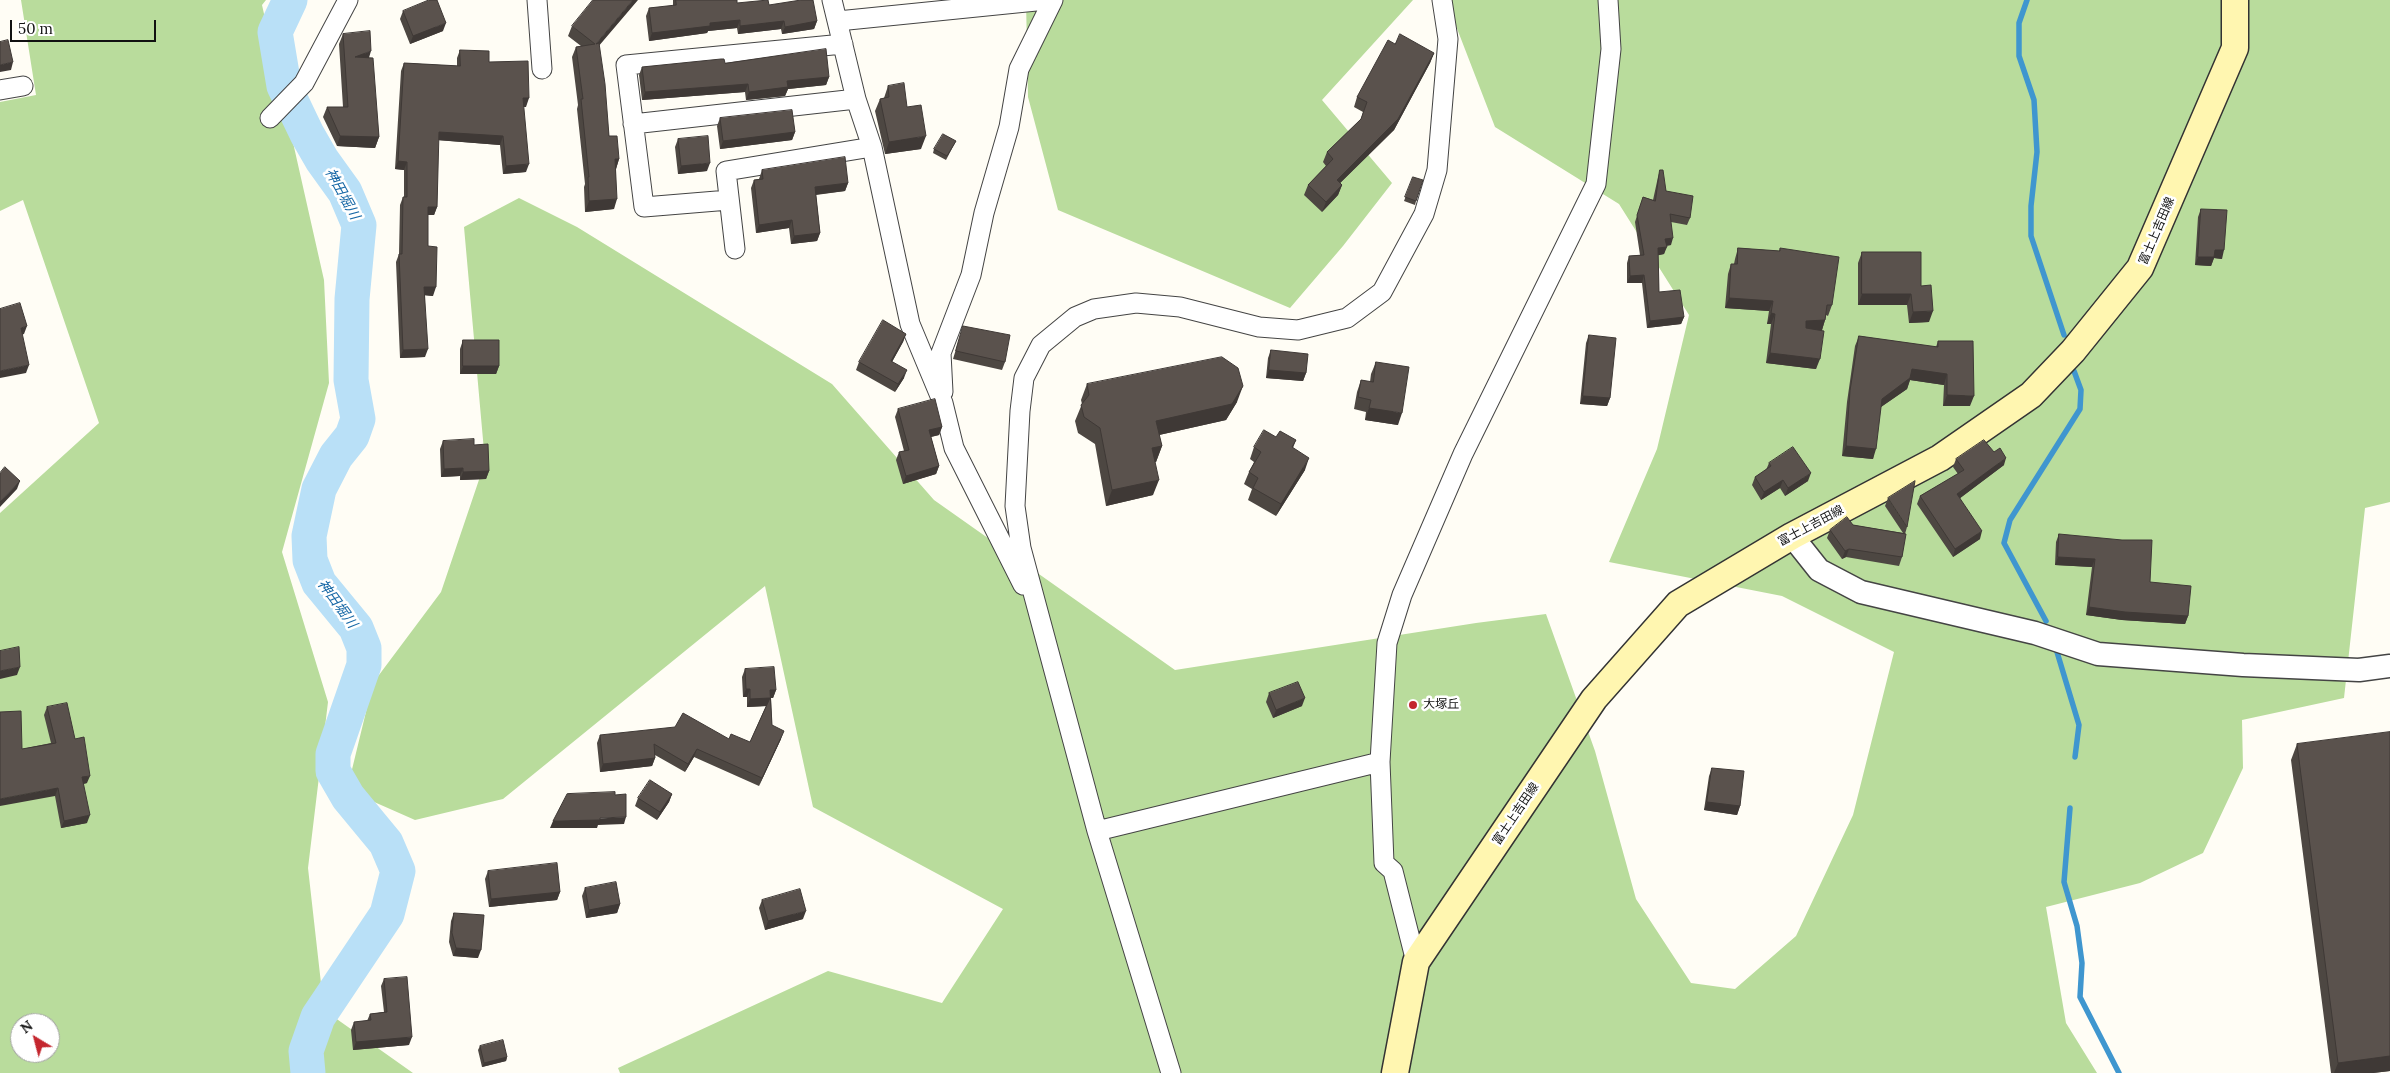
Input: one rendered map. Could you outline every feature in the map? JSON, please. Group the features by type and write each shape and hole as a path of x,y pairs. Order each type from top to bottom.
{"main road":[{"name":"富士上吉田線","path":"1394,1073 1416,962 1594,699 1678,604 1792,536 1940,458 2031,395 2073,351 2140,268 2235,48 2235,0"}],"street":[{"path":"270,118 304,83 348,0"},
{"path":"537,0 542,69"},
{"path":"832,0 856,99 872,147 910,324 943,404 954,448 1042,624"},
{"path":"838,21 1046,0"},
{"path":"943,404 941,353 971,275 984,213 1009,127 1019,69 1053,0"},
{"path":"1171,1073 1097,831 1021,548 1015,506 1020,411 1024,378 1041,345 1075,317 1094,309 1136,303 1180,306 1259,327 1298,330 1347,318 1382,292 1424,214 1437,170 1448,39 1442,0"},
{"path":"1416,962 1393,871 1384,863 1380,762 1387,643 1402,595 1463,454 1596,184 1611,49 1608,0"},
{"path":"729,200 644,207 626,65 843,44"},
{"path":"0,90 23,86"},
{"path":"634,124 856,99"},
{"path":"735,250 726,171 872,147"},
{"path":"1792,536 1818,570 1861,592 2035,633 2098,654 2243,665 2359,670 2390,666"},
{"path":"1097,831 1380,762"}],"green space":[{"path":"21,0 266,0 262,5 324,280 329,383 282,552 328,702 308,868 324,1010 413,1073 0,1073 0,513 99,423 23,200 0,211 0,102 36,95"},
{"path":"1026,0 1413,0 1322,100 1392,183 1343,246 1290,308 1058,210 1028,97"},
{"path":"1446,0 2390,0 2390,502 2365,508 2344,698 2242,720 2243,768 2203,853 2140,883 2046,907 2066,1023 2097,1073 620,1073 618,1068 828,971 942,1003 1003,909 813,807 765,586 503,799 415,820 347,790 373,683 441,592 485,462 464,227 519,198 577,227 832,384 934,500 1175,670 1476,623 1546,614 1595,751 1636,899 1691,983 1735,989 1796,936 1853,815 1894,652 1782,596 1609,562 1657,449 1689,315 1619,204 1495,127"}],"building":[{"path":"429,0 437,0 446,23 413,36 403,11"},
{"path":"593,0 633,0 596,44 599,43 605,84 609,136 617,136 619,159 615,159 617,199 589,201 589,177 581,99 583,99 576,47 595,44 572,26"},
{"path":"676,0 737,0 737,3 768,0 769,5 813,0 817,21 785,27 784,21 740,26 740,20 710,23 710,26 652,33 649,8 676,5"},
{"path":"370,31 371,51 355,57 373,58 379,137 340,136 327,107 348,107 343,34"},
{"path":"1400,34 1434,53 1398,119 1337,180 1342,185 1326,202 1308,185 1333,159 1327,152 1361,119 1367,102 1357,97 1388,40 1395,44"},
{"path":"8,40 13,62 0,65 0,42"},
{"path":"826,49 829,77 787,81 788,87 749,92 748,84 645,92 642,67 721,59 724,59 725,63"},
{"path":"460,50 489,51 489,62 528,61 529,98 523,98 529,164 506,166 503,136 439,132 437,207 428,207 428,246 437,247 436,287 424,287 428,349 403,350 399,254 402,254 403,197 407,197 407,162 398,161 404,63 460,66"},
{"path":"904,83 907,107 921,105 926,136 889,142 880,99 889,97 888,86"},
{"path":"792,110 795,132 723,141 720,118"},
{"path":"943,134 956,141 947,156 934,149"},
{"path":"708,136 710,163 681,166 678,139"},
{"path":"845,157 848,183 815,187 820,233 794,236 792,220 759,225 754,180 763,179 762,170"},
{"path":"1660,170 1663,170 1666,191 1693,196 1690,218 1670,214 1673,238 1665,239 1667,247 1658,248 1659,292 1680,290 1684,317 1650,321 1644,275 1630,276 1629,256 1644,255 1637,215 1643,197 1655,201"},
{"path":"1413,177 1423,180 1416,201 1405,197"},
{"path":"2201,209 2227,210 2224,250 2215,250 2214,257 2198,257"},
{"path":"1738,248 1780,251 1780,248 1839,257 1832,305 1827,305 1825,320 1806,321 1806,328 1824,331 1820,359 1770,353 1775,314 1771,313 1773,301 1729,298 1731,264 1737,264"},
{"path":"1862,252 1921,252 1921,286 1931,285 1933,311 1913,312 1911,294 1862,294"},
{"path":"20,303 27,326 21,328 29,365 0,371 0,309"},
{"path":"883,320 906,334 891,361 907,370 898,384 859,362"},
{"path":"963,326 1010,335 1005,362 956,351"},
{"path":"1589,335 1616,338 1610,398 1583,396"},
{"path":"1859,336 1938,347 1938,341 1973,341 1974,396 1947,395 1947,374 1912,369 1910,378 1882,399 1876,449 1846,446 1850,391"},
{"path":"463,340 499,340 499,366 463,366"},
{"path":"1271,350 1308,354 1306,373 1269,370"},
{"path":"1222,357 1238,368 1243,386 1232,404 1156,421 1162,446 1152,448 1159,480 1112,490 1100,428 1084,417 1081,405 1089,395 1087,384"},
{"path":"1376,362 1409,367 1402,413 1369,408 1371,400 1358,397 1361,380 1373,382"},
{"path":"935,399 942,427 929,430 939,466 906,476 899,452 909,450 898,409"},
{"path":"1264,430 1276,437 1280,431 1296,440 1292,447 1309,458 1281,504 1253,488 1258,478 1249,472 1261,452 1254,447"},
{"path":"474,439 474,445 488,444 489,471 463,472 463,468 444,469 443,441"},
{"path":"1984,440 1994,452 2000,448 2006,458 1957,494 1982,531 1955,549 1920,496 1964,470 1956,459"},
{"path":"1793,447 1811,473 1788,488 1783,480 1764,492 1755,477 1771,466 1769,463"},
{"path":"5,467 20,481 0,502 0,473"},
{"path":"1915,481 1907,527 1888,498"},
{"path":"1847,517 1853,525 1906,534 1902,557 1849,549 1845,551 1830,530"},
{"path":"2059,534 2122,540 2152,540 2150,582 2191,586 2188,616 2125,612 2089,607 2095,559 2058,557"},
{"path":"19,647 20,667 0,671 0,651"},
{"path":"774,667 776,690 770,690 772,725 784,731 762,778 697,749 688,764 654,744 655,758 603,764 600,735 675,727 683,713 729,739 731,734 750,742 770,698 750,699 750,689 746,689 745,669"},
{"path":"1298,682 1305,698 1276,710 1269,693"},
{"path":"67,703 75,739 84,737 90,776 82,777 90,815 64,821 58,788 0,799 0,712 21,711 22,749 56,743 47,707"},
{"path":"2390,732 2390,1056 2338,1063 2297,744"},
{"path":"1712,768 1744,771 1740,806 1707,802"},
{"path":"650,780 672,794 660,812 638,798"},
{"path":"615,792 615,795 626,794 626,817 600,818 600,820 553,821 567,794"},
{"path":"557,863 560,892 491,899 488,871"},
{"path":"616,882 620,904 589,910 585,888"},
{"path":"800,889 806,911 768,921 762,900"},
{"path":"454,913 484,915 481,950 456,948 452,933"},
{"path":"407,977 412,1037 356,1042 354,1022 371,1020 370,1014 387,1012 384,979"},
{"path":"503,1040 507,1057 484,1063 480,1046"}],"waterway":[{"name":"神田堀川","path":"290,0 275,32 284,86 307,134 322,160 345,192 359,225 352,299 351,380 358,419 352,436 336,456 319,489 309,536 310,560 319,583 356,628 364,648 364,665 333,754 333,771 348,797 386,843 398,871 387,914 318,1017 306,1051 308,1073"},
{"path":"2027,0 2019,23 2019,56 2034,100 2037,152 2031,206 2031,236 2064,335"},
{"path":"2046,621 2004,543 2010,520 2080,409 2081,390 2074,371"},
{"path":"2057,652 2079,725 2075,757"},
{"path":"2070,808 2064,882 2077,926 2082,963 2080,997 2119,1073"}],"place":[{"name":"大塚丘","path":"1413,705"}]}
